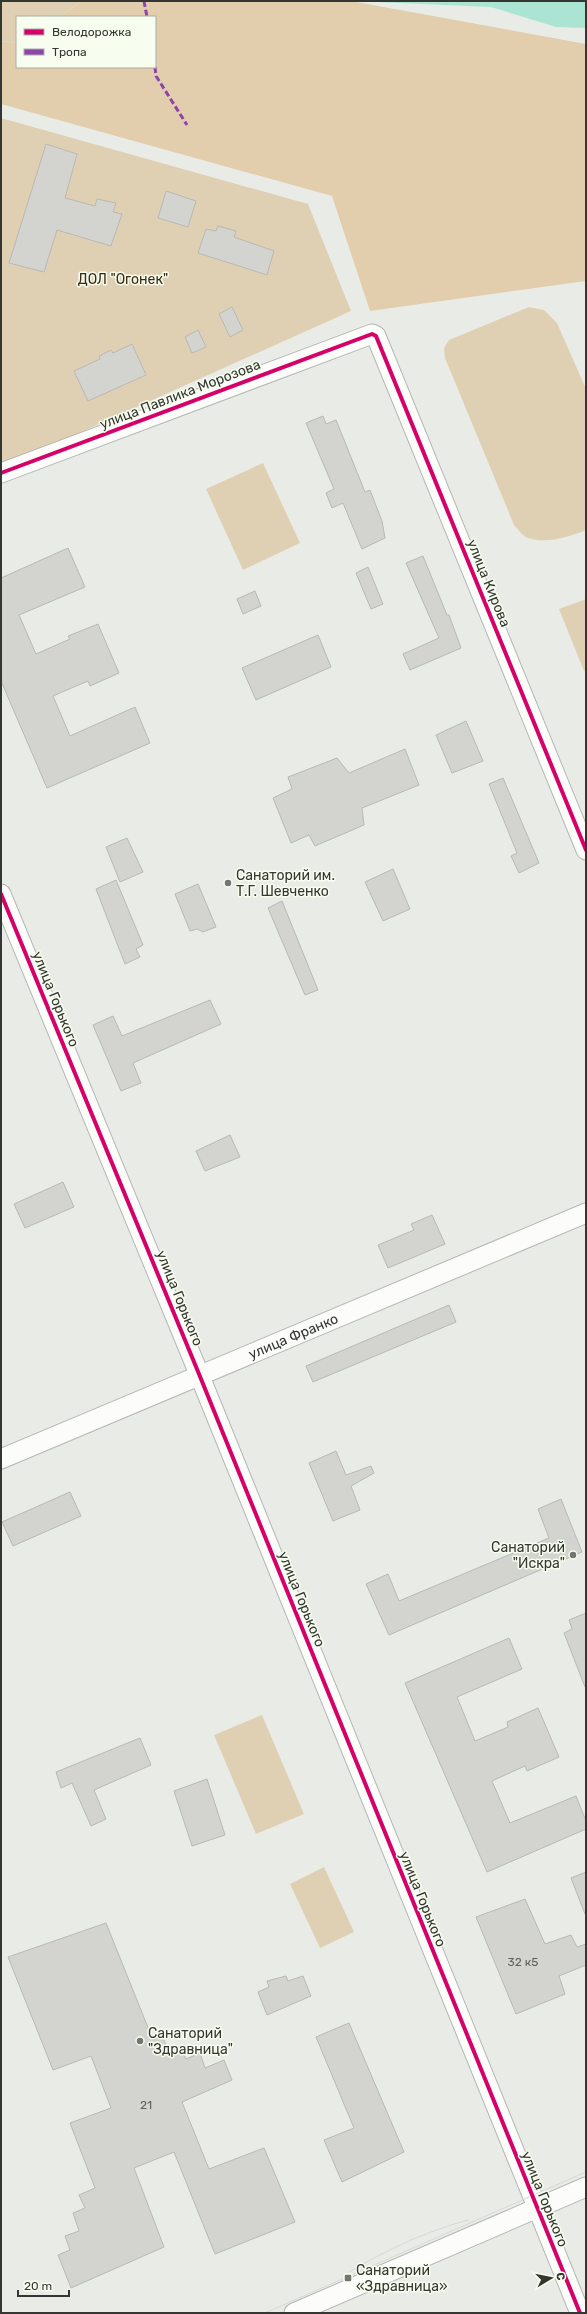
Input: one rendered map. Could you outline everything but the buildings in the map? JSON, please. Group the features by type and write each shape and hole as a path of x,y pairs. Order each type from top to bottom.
{"street":[{"name":"улица Кирова","path":"366,336 372,334 378,340 586,850"},
{"name":"улица Павлика Морозова","path":"1,473 366,336"},
{"name":"улица Горького","path":"1,894 199,1374 580,2313"},
{"name":"улица Франко","path":"1,1459 199,1374 586,1213"},
{"path":"294,2313 586,2187"}],"green space":[{"path":"1,1 82,1 60,16 16,16 16,43 1,41"},
{"name":"ДОЛ \"Огонек\"","path":"1,118 308,204 351,311 1,468"},
{"path":"529,307 544,310 557,323 586,389 586,530 550,540 535,540 526,537 522,535 514,525 445,358 444,348 449,340"},
{"path":"263,463 300,543 243,570 206,489"},
{"path":"586,599 586,670 584,671 559,609"},
{"path":"262,1715 304,1814 256,1834 214,1735"},
{"path":"324,1867 354,1932 320,1948 290,1884"}],"shaded area":[{"path":"82,1 351,1 586,44 586,281 370,311 332,196 1,104 1,41 16,43 16,68 156,68 156,16 60,16"},
{"path":"353,1 586,1 586,28 556,27 491,7"}],"tram line":[{"path":"265,2313 586,2172"},
{"path":"349,2272 377,2256 407,2242 453,2224 468,2220"}],"marked path":[{"path":"144,1 147,16"},
{"path":"155,68 156,76 187,125"}],"cycle path":[{"path":"1,473 372,334 376,336 586,850"},
{"path":"1,894 199,1374 580,2313"}],"place":[{"name":"Санаторий им. Т.Г. Шевченко","path":"228,883"},
{"name":"Санаторий \"Искра\"","path":"573,1555"},
{"name":"Санаторий \"Здравница\"","path":"140,2041"},
{"name":"Санаторий «Здравница»","path":"348,2278"}]}
